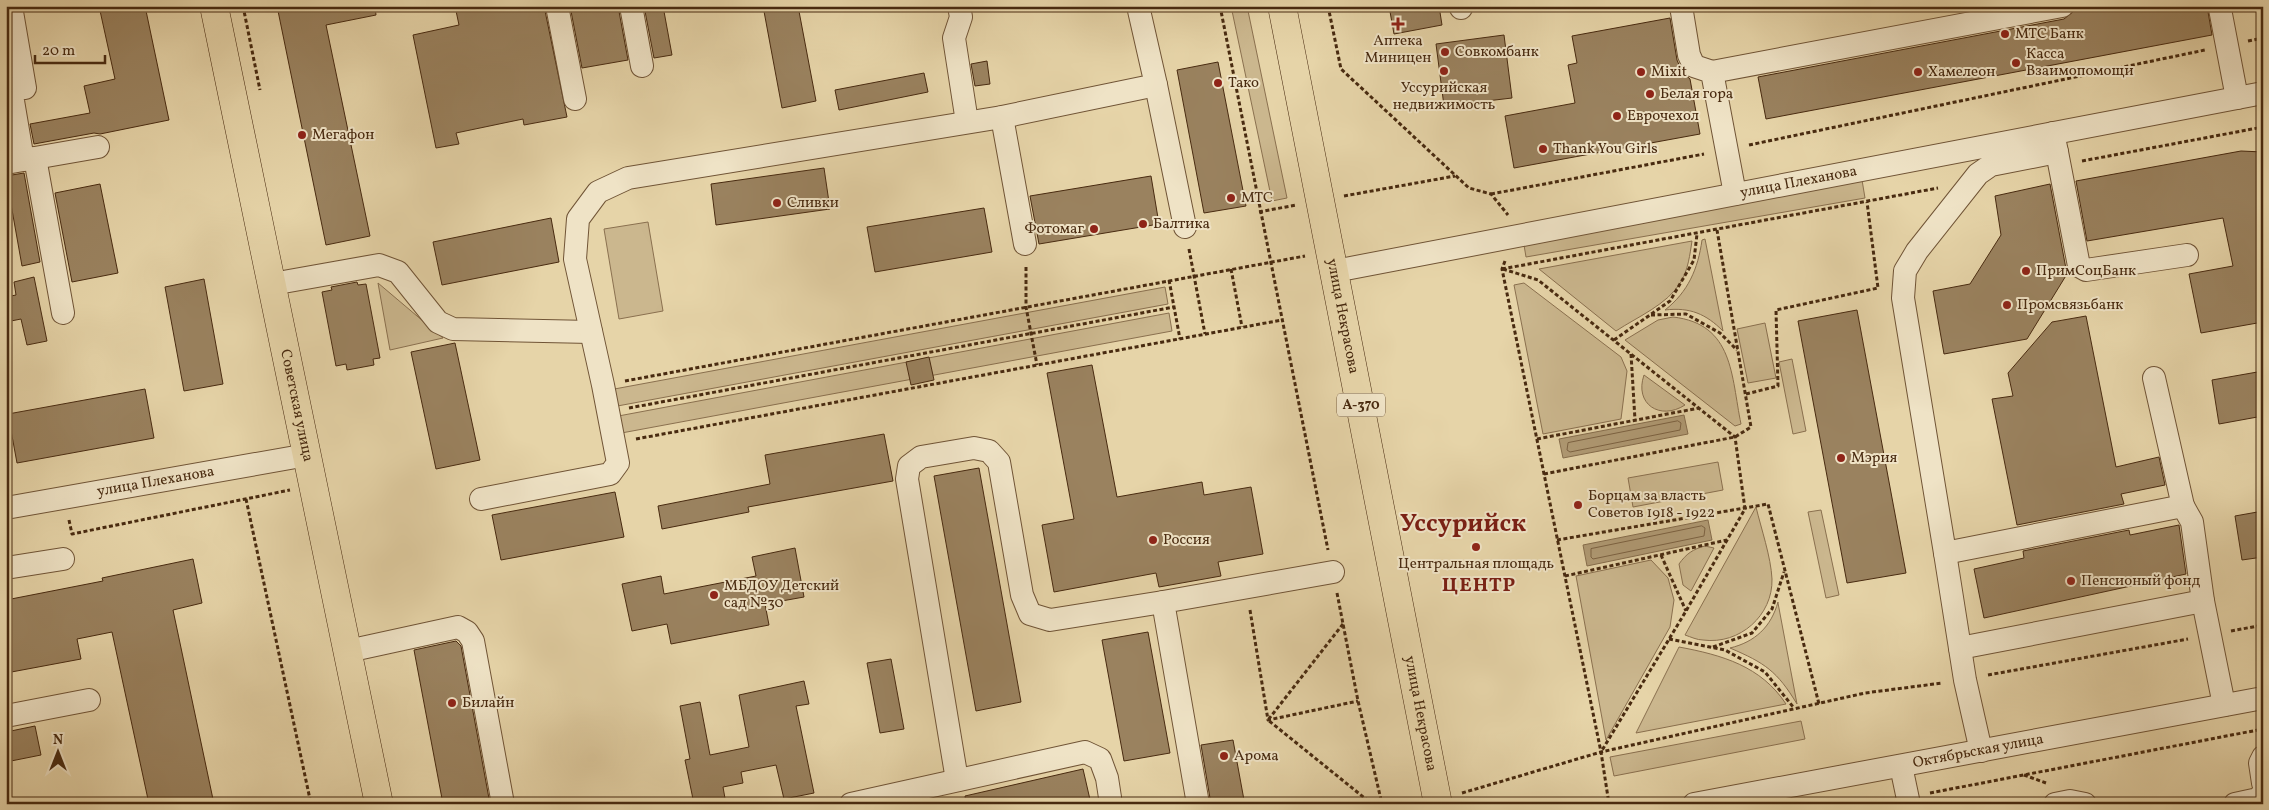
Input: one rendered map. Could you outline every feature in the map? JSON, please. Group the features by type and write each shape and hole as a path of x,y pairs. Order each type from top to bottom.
{"main road":[{"name":"Советская улица","path":"214,6 379,804"},
{"name":"улица Некрасова","path":"1282,6 1438,802"}],"street":[{"path":"11,6 26,88 11,89 21,160 63,313"},
{"path":"557,6 575,99"},
{"path":"630,6 642,66"},
{"path":"959,6 961,17 954,38 967,122"},
{"path":"1138,6 1185,227"},
{"path":"1681,6 1689,55 1694,66 1712,72 2062,6"},
{"path":"2220,9 2237,98"},
{"path":"1712,72 1735,194"},
{"path":"482,499 610,474 618,463 604,385 575,259 578,219 598,192 628,178 1002,116 1156,85"},
{"name":"улица Плеханова","path":"1335,271 1735,194 2055,142 2263,93"},
{"path":"1002,116 1025,244"},
{"path":"1981,751 1965,680 1903,298 1905,271 1916,251 1978,174 1992,165 2055,142 2079,266 2086,270 2187,255"},
{"path":"21,160 98,147"},
{"path":"272,284 379,265 398,272 438,322 453,329 591,332"},
{"path":"2154,378 2183,506 2192,522 2203,601 2224,705"},
{"path":"957,780 907,479 909,466 921,457 974,448 989,451 999,462 1022,595 1030,614 1050,620 1333,572"},
{"name":"улица Плеханова","path":"6,508 307,455"},
{"path":"1945,554 2183,506"},
{"path":"6,568 63,558"},
{"path":"1960,648 2203,601"},
{"path":"1163,602 1198,804"},
{"path":"348,651 458,627 467,632 473,641 503,804"},
{"name":"Октябрьская улица","path":"1694,804 2263,698"},
{"path":"6,716 89,700"},
{"path":"851,804 1085,752 1100,759 1107,778 1111,804"},
{"path":"2263,757 2260,763 2263,783"},
{"path":"1901,766 1909,801"},
{"path":"2234,804 2258,799 2263,793"},
{"path":"2055,804 2070,800 2085,804"}],"path":[{"path":"1220,6 1259,212 1358,700 1382,804"},
{"path":"1328,6 1341,69 1469,188 1491,194 1726,150 2263,38"},
{"path":"1259,212 1456,176"},
{"path":"1491,194 1505,209 1510,219 1514,241 1502,269 1601,752 1609,804"},
{"path":"1746,394 1778,386 1776,310 1878,288 1867,202"},
{"path":"1185,227 1205,334"},
{"path":"1502,269 1717,230 1751,427 1735,437 1544,474"},
{"path":"1614,340 1670,301 1694,260 1697,234"},
{"path":"1025,244 1026,307 1037,365"},
{"path":"604,385 1270,262"},
{"path":"1231,269 1242,327"},
{"path":"1502,269 1538,280 1735,437 1745,509 1601,752"},
{"path":"1169,280 1180,339"},
{"path":"609,412 1174,307"},
{"path":"1650,315 1686,314 1720,333 1738,350"},
{"path":"614,443 1282,320"},
{"path":"1631,354 1635,420"},
{"path":"1537,439 1700,408"},
{"path":"65,498 72,534 314,485"},
{"path":"246,499 311,804"},
{"path":"1557,540 1768,504 1819,704"},
{"path":"1564,576 1727,540"},
{"path":"1661,555 1686,611"},
{"path":"1713,648 1752,633 1772,609 1785,570"},
{"path":"1247,587 1268,720 1372,804"},
{"path":"1268,720 1344,624"},
{"path":"1438,802 1601,752 1866,693 1965,680 2263,626"},
{"path":"1669,639 1725,650 1765,672 1794,709"},
{"path":"1268,720 1358,700"},
{"path":"1876,804 1909,801 2263,729"}],"shaded area":[{"path":"1231,6 1247,6 1287,198 1272,201"},
{"path":"1862,180 1865,198 1526,257 1523,239"},
{"path":"648,222 663,311 619,319 604,229"},
{"path":"1705,239 1723,331 1710,320 1697,313 1674,309 1665,310 1686,288 1698,261 1702,240"},
{"path":"1692,241 1685,272 1675,290 1660,304 1616,331 1539,269"},
{"path":"378,283 443,338 390,350"},
{"path":"1524,283 1621,357 1627,371 1621,419 1543,434 1514,285"},
{"path":"1165,287 1168,304 612,407 609,390"},
{"path":"1169,313 1172,331 616,434 613,417"},
{"path":"1673,317 1693,322 1708,330 1719,341 1731,371 1741,424 1735,426 1625,340 1658,320"},
{"path":"1765,323 1776,378 1748,383 1737,329"},
{"path":"1792,359 1806,431 1793,434 1779,362"},
{"path":"1644,375 1685,405 1667,411 1651,407 1643,394"},
{"path":"1718,462 1723,490 1633,507 1628,478"},
{"path":"1756,507 1771,570 1771,592 1767,604 1752,625 1730,638 1701,640 1685,635"},
{"path":"1821,510 1839,595 1826,598 1808,512"},
{"path":"1705,546 1714,548 1691,591 1683,585 1679,564 1690,552"},
{"path":"1651,560 1668,578 1674,600 1670,627 1606,740 1576,576"},
{"path":"1778,602 1797,704 1783,683 1769,669 1752,658 1730,648 1747,642 1761,632 1771,619"},
{"path":"1679,647 1710,654 1739,664 1765,680 1786,704 1636,733"},
{"path":"1801,721 1805,739 1614,776 1610,757"}],"water":[{"path":"1684,415 1688,434 1563,458 1559,439"},
{"path":"1708,520 1712,540 1587,566 1583,545"}],"building":[{"path":"99,6 145,6 169,120 100,134 94,133 34,144 30,124 90,113 84,86 115,79"},
{"path":"277,6 375,6 376,15 326,25 370,236 326,245"},
{"path":"455,6 544,6 567,117 524,125 523,119 456,133 459,144 436,148 413,35 459,25"},
{"path":"570,6 618,6 628,60 582,68"},
{"path":"644,6 663,6 672,55 654,58"},
{"path":"763,6 798,6 816,101 782,108"},
{"path":"1389,6 1439,6 1442,25 1394,34"},
{"path":"2100,6 2207,6 2212,35 1766,119 1758,77 2064,19 2074,11"},
{"name":"Белая гора","path":"1670,18 1677,60 1682,72 1690,79 1700,134 1514,168 1505,116 1575,103 1568,65 1577,63 1572,36"},
{"path":"1504,35 1512,98 1444,106 1436,44"},
{"path":"987,61 990,84 975,86 971,64"},
{"path":"1218,62 1246,206 1204,213 1177,70"},
{"path":"924,73 928,92 839,110 835,90"},
{"path":"2241,151 2263,152 2263,322 2201,333 2189,274 2233,266 2223,218 2087,241 2076,181"},
{"path":"824,168 830,209 716,225 711,184"},
{"path":"24,173 40,262 22,266 6,176"},
{"path":"1151,176 1159,224 1039,244 1030,196"},
{"path":"100,184 118,273 72,282 55,193"},
{"path":"2050,184 2067,274 2027,339 1944,354 1933,291 1970,284 2001,235 1995,196"},
{"path":"984,208 992,252 875,272 867,227"},
{"path":"551,218 559,262 442,285 433,242"},
{"path":"34,277 47,341 27,345 21,319 6,322 6,297 16,295 14,282"},
{"path":"204,279 223,384 184,391 165,287"},
{"path":"357,282 358,285 366,284 380,358 373,359 374,365 347,370 346,364 336,366 322,292 332,290 331,287"},
{"path":"1857,310 1906,573 1847,583 1798,321"},
{"path":"2086,316 2116,467 2159,457 2165,485 2121,494 2124,504 2017,525 1992,399 2013,396 2008,373 2052,322"},
{"path":"455,343 480,460 436,469 411,352"},
{"path":"929,357 934,380 911,385 906,362"},
{"name":"Россия","path":"1092,365 1117,497 1202,482 1204,495 1251,487 1263,554 1218,562 1221,576 1159,587 1156,573 1054,592 1042,525 1074,519 1047,373"},
{"path":"2263,371 2263,416 2219,424 2212,380"},
{"path":"145,389 154,438 17,463 8,414"},
{"path":"884,434 893,481 748,507 749,512 662,529 658,506 770,484 765,455"},
{"path":"979,468 1021,702 976,711 934,476"},
{"path":"615,492 624,537 501,560 492,515"},
{"path":"2263,511 2263,557 2242,560 2235,516"},
{"path":"2179,525 2186,574 1984,618 1974,569 2024,558 2023,551 2129,530 2130,535"},
{"name":"МБДОУ Детский сад №30","path":"795,548 804,597 765,604 769,625 671,644 667,624 632,631 622,584 661,576 664,594 756,576 752,557"},
{"path":"193,559 202,603 173,610 214,804 149,804 112,632 77,639 81,659 6,673 6,600 103,581 102,578"},
{"path":"1148,632 1170,753 1124,761 1102,640"},
{"path":"456,641 461,646 490,804 443,804 414,650"},
{"path":"891,659 904,729 880,733 867,663"},
{"path":"804,681 809,704 796,706 814,793 784,799 776,765 741,772 743,783 723,787 726,804 694,804 685,760 690,759 680,706 700,702 710,755 749,747 739,695"},
{"path":"35,726 41,755 6,762 6,732"},
{"path":"1233,740 1244,800 1211,804 1201,745"},
{"path":"1083,769 1091,804 966,804 965,796"}],"place":[{"name":"Аптека Миницен","path":"1398,24"},
{"name":"МТС Банк","path":"2005,34"},
{"name":"Совкомбанк","path":"1445,52"},
{"name":"Касса Взаимопомощи","path":"2016,63"},
{"name":"Уссурийская недвижимость","path":"1444,71"},
{"name":"Mixit","path":"1641,72"},
{"name":"Хамелеон","path":"1918,72"},
{"name":"Тако","path":"1218,83"},
{"name":"Белая гора","path":"1650,94"},
{"name":"Еврочехол","path":"1617,116"},
{"name":"Мегафон","path":"302,135"},
{"name":"Thank You Girls","path":"1543,149"},
{"name":"МТС","path":"1231,198"},
{"name":"Сливки","path":"777,203"},
{"name":"Балтика","path":"1143,224"},
{"name":"Фотомаг","path":"1094,229"},
{"name":"ПримСоцБанк","path":"2026,271"},
{"name":"Промсвязьбанк","path":"2007,305"},
{"name":"Мэрия","path":"1841,458"},
{"name":"Борцам за власть Советов 1918 - 1922","path":"1578,505"},
{"name":"Россия","path":"1153,540"},
{"name":"Центральная площадь","path":"1476,547"},
{"name":"Пенсионый фонд","path":"2071,581"},
{"name":"МБДОУ Детский сад №30","path":"714,595"},
{"name":"Билайн","path":"452,703"},
{"name":"Арома","path":"1224,756"}],"district":[{"name":"Уссурийск","path":"1463,524"},
{"name":"ЦЕНТР","path":"1479,586"}]}
